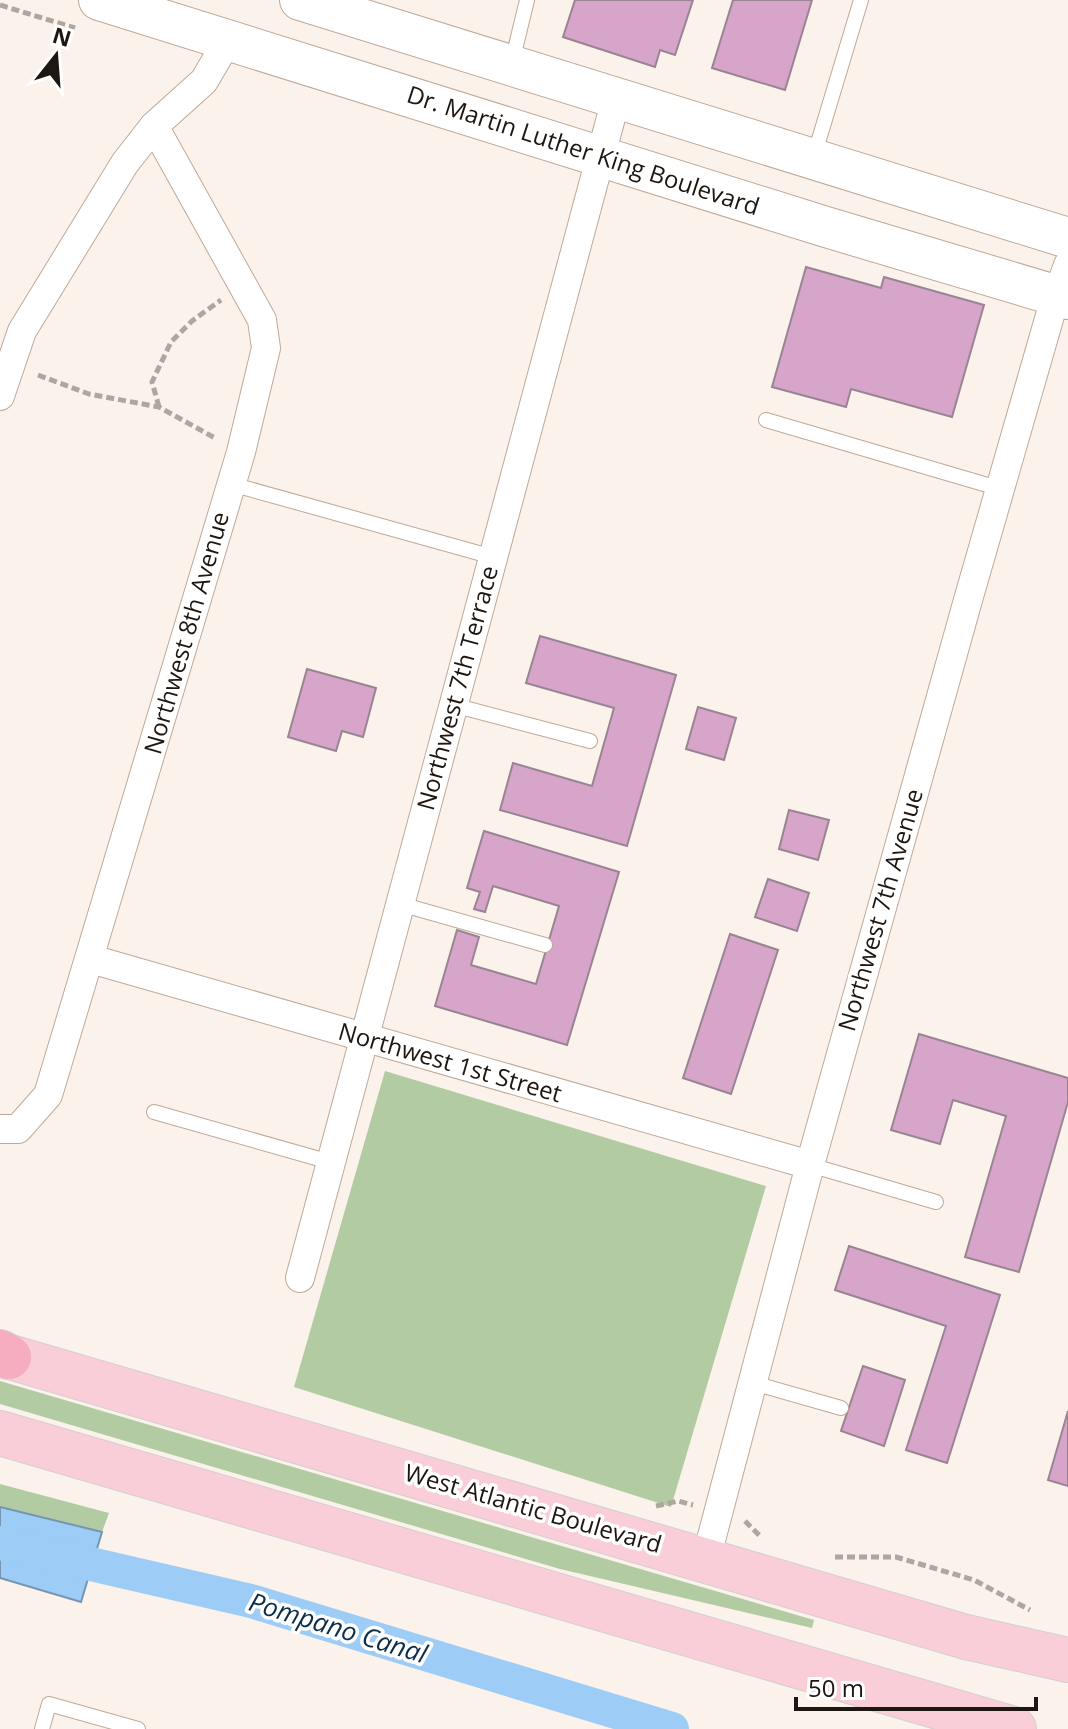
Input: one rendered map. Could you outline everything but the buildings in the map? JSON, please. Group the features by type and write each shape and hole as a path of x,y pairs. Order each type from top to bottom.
{"main road":[{"path":"300,0 1068,238"},
{"name":"Dr. Martin Luther King Boulevard","path":"115,2 826,227 1064,287"},
{"name":"West Atlantic Boulevard","path":"3,1354 966,1637 1068,1660"},
{"path":"0,1433 1014,1729"}],"street":[{"path":"0,396 22,331 125,163 154,126 204,81 228,40"},
{"name":"Northwest 7th Terrace","path":"300,1278 616,99"},
{"name":"Northwest 8th Avenue","path":"0,1129 18,1129 48,1095 241,452 266,348 262,320 154,126"},
{"name":"Northwest 7th Avenue","path":"706,1559 810,1165 1001,489 1064,287"},
{"name":"Northwest 1st Street","path":"91,959 810,1165"}],"lane":[{"path":"511,66 527,0"},
{"path":"813,160 861,0"},
{"path":"766,420 1001,489"},
{"path":"231,484 493,557"},
{"path":"453,705 590,741"},
{"path":"400,904 545,945"},
{"path":"154,1112 330,1162"},
{"path":"810,1165 936,1202"},
{"path":"753,1383 841,1408"},
{"path":"42,1729 49,1704 138,1729"}],"path":[{"path":"159,407 152,382 171,342 192,321 243,285"},
{"path":"10,365 89,394 159,407 241,452"},
{"path":"654,1506 678,1501 718,1512 745,1521 762,1538"},
{"path":"829,1557 896,1557 974,1580 1038,1615"}],"green space":[{"path":"385,1071 766,1186 671,1507 294,1387"},
{"path":"0,1381 814,1620 812,1628 560,1569 0,1404"},
{"path":"0,1484 109,1513 102,1532 0,1507"}],"water":[{"path":"0,1507 102,1532 81,1602 0,1578"}],"waterway":[{"name":"Pompano Canal","path":"0,1543 251,1601 672,1729"}]}
